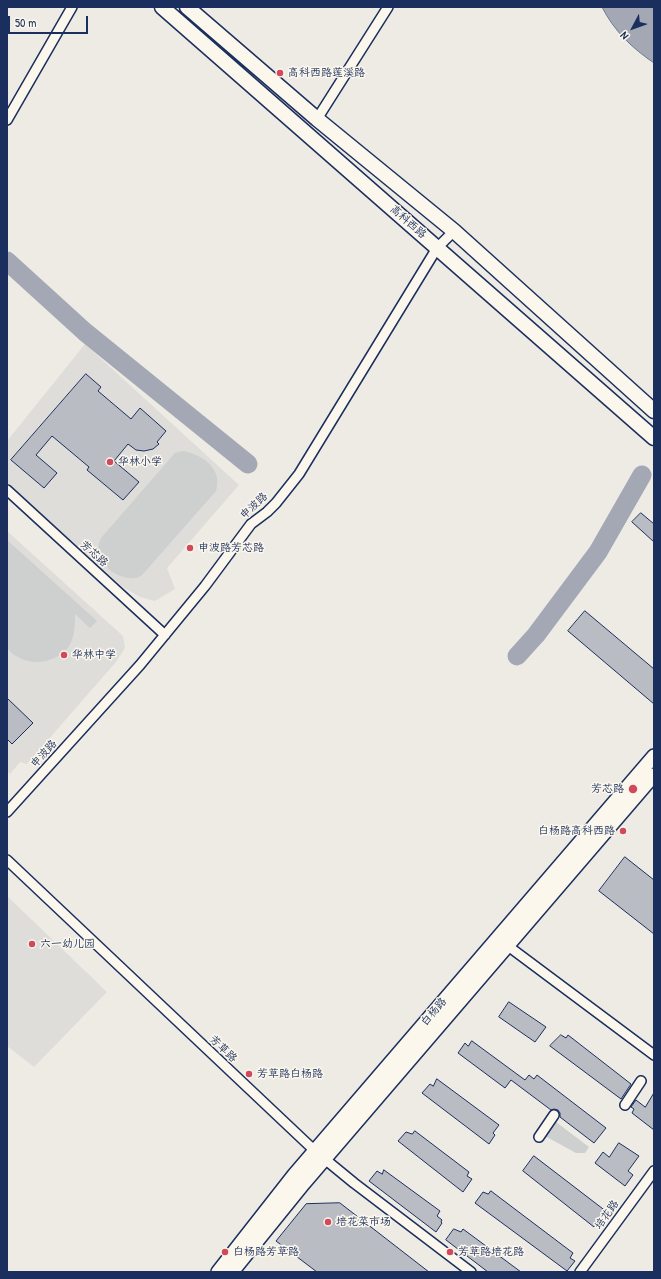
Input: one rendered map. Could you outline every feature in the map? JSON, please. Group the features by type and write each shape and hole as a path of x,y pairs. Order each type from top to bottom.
{"main road":[{"name":"高科西路","path":"162,7 654,438"},
{"name":"高科西路","path":"187,7 317,119 454,231 654,411"},
{"name":"白杨路","path":"503,943 654,756"},
{"name":"白杨路","path":"232,1272 320,1155 503,943 654,776"},
{"name":"白杨路","path":"218,1272 294,1175 320,1155"}],"street":[{"path":"7,120 72,7"},
{"path":"317,119 388,7"},
{"name":"申波路","path":"7,812 92,719 165,635 205,586 251,524 267,512 294,481 437,248 454,231"},
{"name":"芳芯路","path":"7,490 165,635"},
{"name":"芳草路","path":"7,860 320,1155 471,1272"},
{"path":"503,943 654,1055"},
{"path":"625,1105 642,1081"},
{"path":"539,1137 554,1115"},
{"name":"培花路","path":"580,1272 654,1171"}],"shaded area":[{"path":"602,7 654,7 654,63 624,38 612,24"},
{"name":"华林小学","path":"85,344 239,485 167,568 175,589 155,601 140,597 123,587 7,483 7,441"},
{"path":"183,451 198,456 210,464 217,476 216,491 141,575 136,578 130,578 118,575 108,568 100,559 98,548 101,538 175,453"},
{"name":"华林中学","path":"7,531 123,636 125,648 116,662 27,764 20,762 10,774 7,772"},
{"path":"7,540 97,621 90,628 75,614 74,632 70,645 62,654 43,662 22,659 7,648"},
{"name":"六一幼儿园","path":"7,896 107,992 34,1067 7,1046"},
{"path":"556,1122 589,1147 585,1153 576,1153 545,1136"}],"building":[{"path":"86,374 101,387 98,391 131,419 140,408 166,431 157,442 159,444 153,449 144,451 136,450 128,444 114,461 139,482 123,500 87,470 89,467 52,436 36,455 57,473 44,488 11,460"},
{"path":"641,513 654,524 654,542 632,522"},
{"path":"585,611 654,669 654,704 568,631"},
{"path":"7,698 33,723 12,744 7,739"},
{"path":"625,857 654,880 654,934 599,891"},
{"path":"509,1002 546,1027 535,1042 499,1017"},
{"path":"561,1035 566,1038 568,1035 631,1084 621,1099 550,1046"},
{"path":"472,1041 525,1080 529,1075 534,1079 537,1075 606,1128 594,1143 560,1117 558,1110 551,1110 511,1080 505,1088 458,1053 465,1043 468,1046"},
{"path":"437,1079 499,1125 493,1133 495,1135 489,1144 422,1093 430,1084 433,1086"},
{"path":"654,1093 654,1130 632,1113 634,1109 631,1107 636,1100 645,1107"},
{"path":"415,1131 469,1172 467,1176 472,1179 463,1192 398,1141 406,1132 412,1134"},
{"path":"619,1143 639,1156 628,1171 633,1175 625,1186 595,1163 603,1152 609,1157"},
{"path":"534,1156 607,1212 594,1227 523,1171"},
{"path":"384,1170 440,1211 437,1216 442,1220 442,1223 436,1232 369,1181 377,1171 382,1174"},
{"path":"491,1191 573,1253 570,1258 575,1261 567,1271 475,1203 483,1192 488,1194"},
{"name":"培花菜市场","path":"340,1203 429,1272 317,1272 276,1241 306,1204"},
{"path":"454,1229 461,1232 463,1229 521,1272 488,1272 446,1240"}],"waterway":[{"path":"7,261 85,332 248,464"},
{"path":"517,656 536,635 598,552 642,475"}],"place":[{"name":"高科西路莲溪路","path":"280,73"},
{"name":"华林小学","path":"110,462"},
{"name":"申波路芳芯路","path":"190,548"},
{"name":"华林中学","path":"64,655"},
{"name":"芳芯路","path":"633,789"},
{"name":"白杨路高科西路","path":"623,831"},
{"name":"六一幼儿园","path":"32,944"},
{"name":"芳草路白杨路","path":"249,1074"},
{"name":"培花菜市场","path":"328,1222"},
{"name":"白杨路芳草路","path":"225,1252"},
{"name":"芳草路培花路","path":"450,1252"}]}
